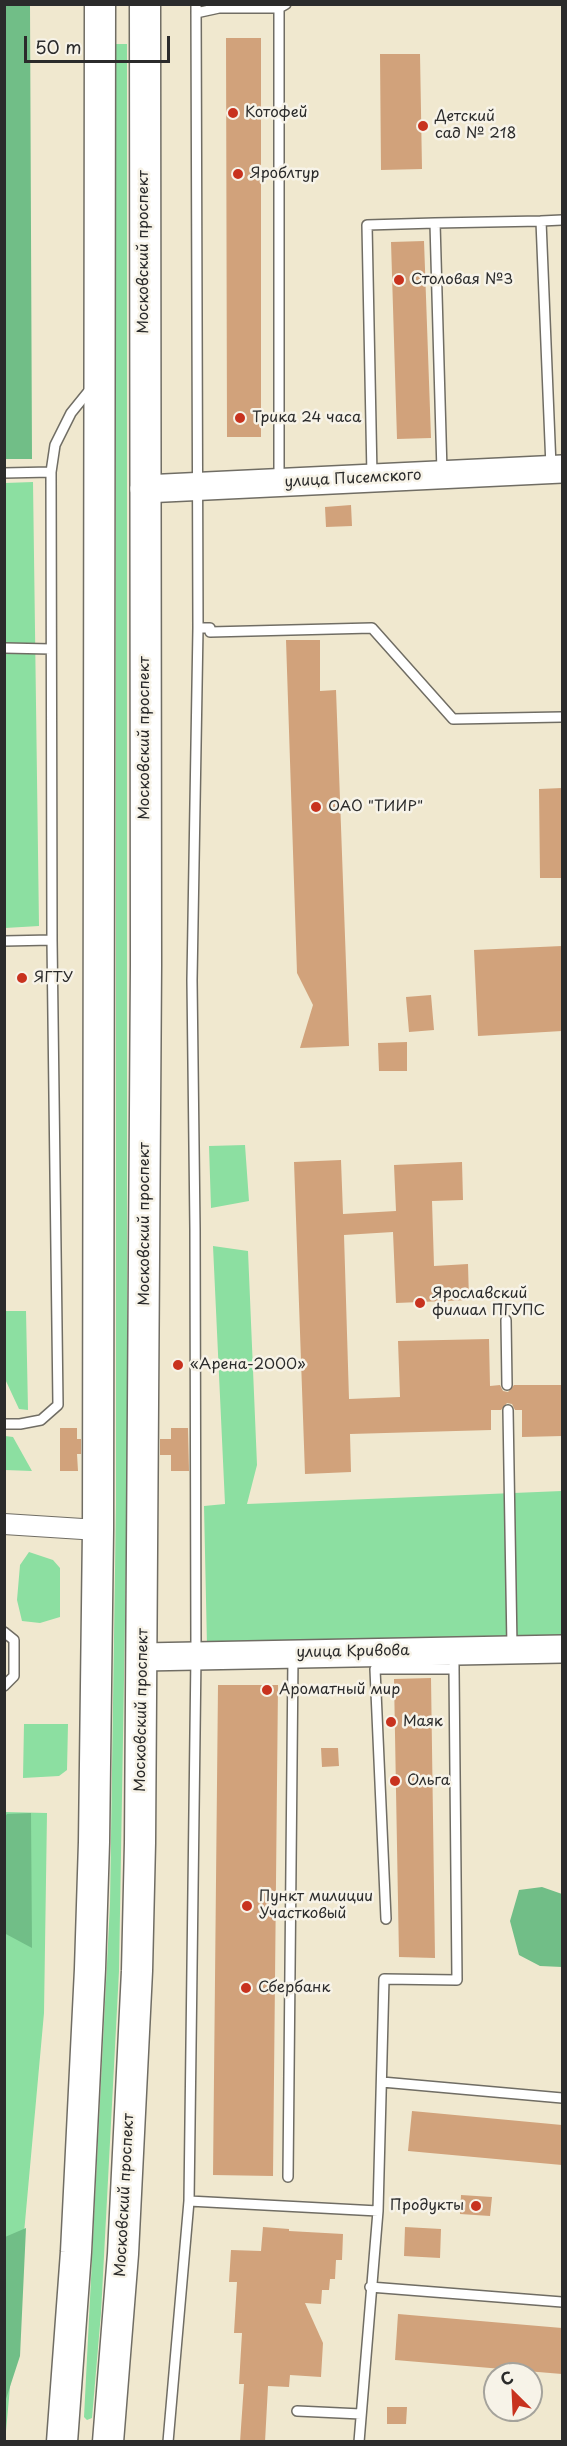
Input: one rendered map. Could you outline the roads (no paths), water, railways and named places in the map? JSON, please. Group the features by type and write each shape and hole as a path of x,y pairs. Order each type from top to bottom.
{"main road":[{"name":"Московский проспект","path":"108,2442 121,2274 137,1971 143,1657 146,976 145,4"},
{"path":"67,2442 62,2441 76,2252 91,1958 98,1530 97,11"}],"street":[{"name":"улица Писемского","path":"144,489 557,469"},
{"path":"4,1524 98,1530"},
{"name":"улица Кривова","path":"143,1657 293,1653 454,1660 512,1650 562,1649"}],"lane":[{"path":"168,2442 189,2201 196,1655 192,980 198,628 196,9 283,6 279,483"},
{"path":"373,478 367,225 562,220"},
{"path":"541,221 557,469"},
{"path":"435,223 442,474"},
{"path":"4,1424 41,1420 58,1405 52,940 51,472 55,445 71,413 99,378"},
{"path":"4,473 51,472"},
{"path":"198,628 210,628 210,632 372,628 453,719 562,717"},
{"path":"4,648 51,649"},
{"path":"4,941 52,940"},
{"path":"506,1320 507,1385"},
{"path":"508,1410 512,1650"},
{"path":"4,1632 14,1640 14,1676 4,1686"},
{"path":"288,2177 293,1653"},
{"path":"359,2442 378,2211 384,1979 457,1980 454,1660 375,1670 386,1919"},
{"path":"382,2082 562,2098"},
{"path":"189,2201 378,2211"},
{"path":"370,2287 562,2302"},
{"path":"297,2411 361,2414"}],"place":[{"name":"Котофей","path":"233,113"},
{"name":"Детский сад № 218","path":"423,126"},
{"name":"Яроблтур","path":"238,174"},
{"name":"Столовая №3","path":"399,280"},
{"name":"Трика 24 часа","path":"240,418"},
{"name":"ОАО \"ТИИР\"","path":"316,807"},
{"name":"ЯГТУ","path":"22,978"},
{"name":"Ярославский филиал ПГУПС","path":"420,1303"},
{"name":"«Арена-2000»","path":"178,1365"},
{"name":"Ароматный мир","path":"267,1690"},
{"name":"Маяк","path":"391,1722"},
{"name":"Ольга","path":"395,1781"},
{"name":"Пункт милиции Участковый","path":"247,1906"},
{"name":"Сбербанк","path":"246,1988"},
{"name":"Продукты","path":"476,2206"}]}
